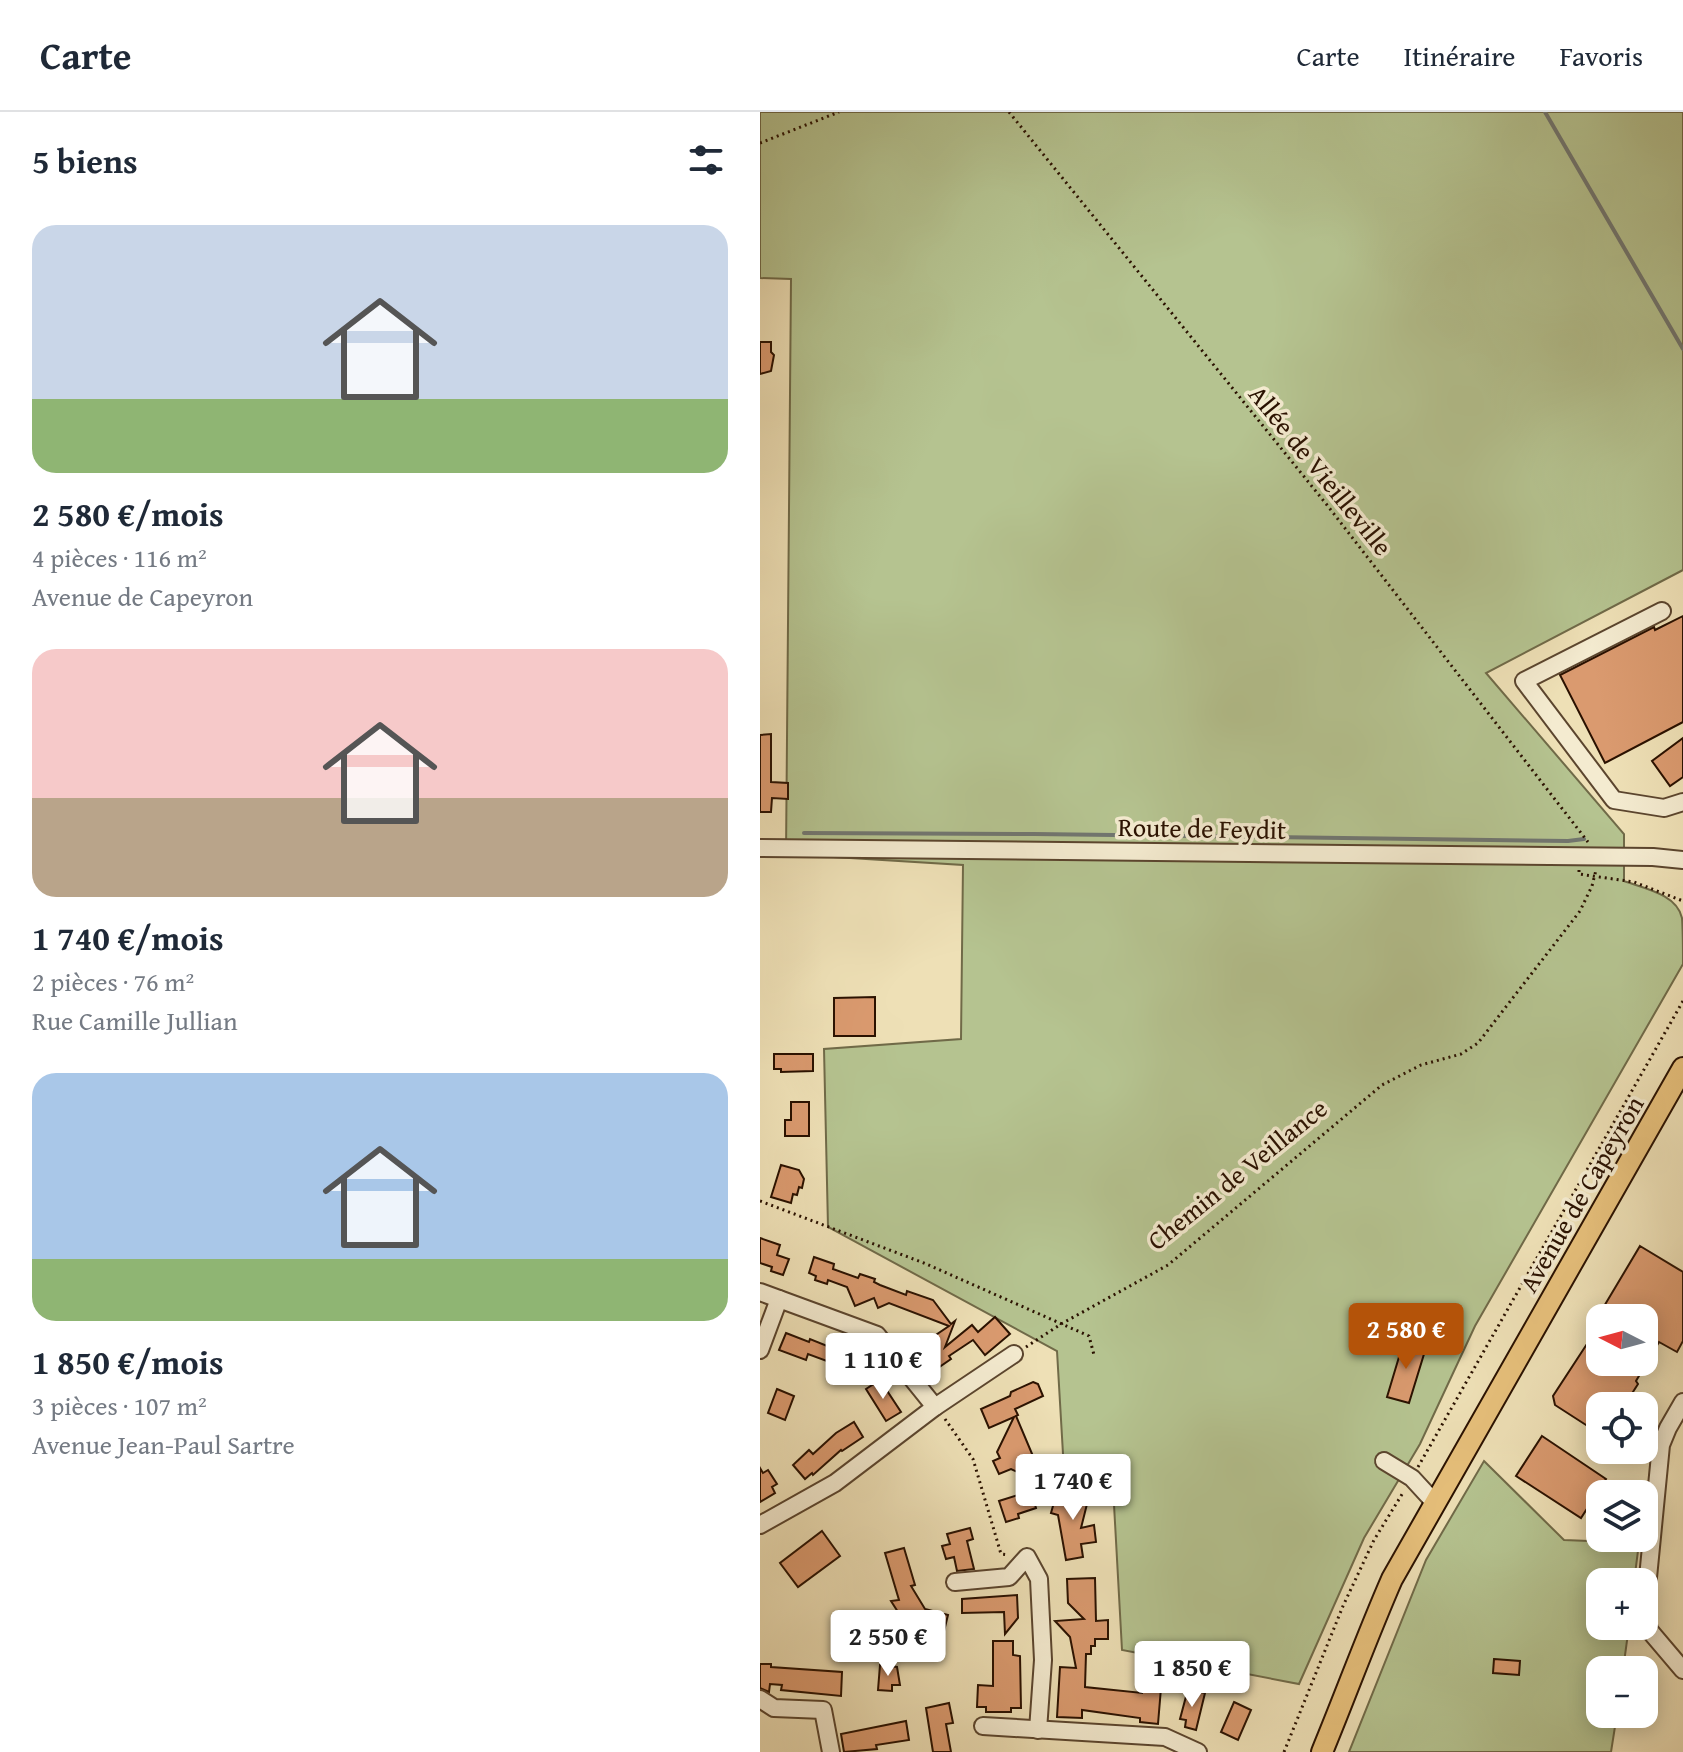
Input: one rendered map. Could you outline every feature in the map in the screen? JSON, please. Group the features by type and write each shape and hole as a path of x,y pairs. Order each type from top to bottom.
{"main road":[{"name":"Avenue de Capeyron","path":"1322,1752 1392,1579 1683,1068"},
{"name":"Avenue de Capeyron","path":"1310,1752 1340,1680 1365,1641"}],"street":[{"path":"1662,611 1524,681 1614,800 1664,808 1683,802"},
{"name":"Route de Feydit","path":"760,848 1599,856 1683,860"},
{"name":"Route de Feydit","path":"1643,857 1683,872"},
{"path":"760,1292 877,1335 935,1407"},
{"path":"760,1350 779,1299"},
{"path":"760,1525 835,1483 935,1407 1014,1354"},
{"path":"1683,1402 1661,1445 1645,1608 1649,1630 1683,1670"},
{"path":"1384,1461 1412,1478 1435,1503"},
{"path":"955,1582 1009,1577 1027,1557 1039,1579 1043,1660 1038,1730"},
{"path":"760,1699 774,1708 823,1710 831,1752"},
{"path":"983,1726 1165,1737 1198,1752"}],"path":[{"path":"760,143 839,112"},
{"name":"Allée de Vieilleville","path":"1009,112 1327,505 1599,856"},
{"path":"1580,856 1579,874 1634,882 1683,901"},
{"name":"Chemin de Veillance","path":"1014,1354 1061,1324 1168,1265 1382,1085 1421,1065 1461,1054 1478,1043 1580,911 1592,886 1599,856"},
{"path":"1284,1752 1343,1606 1374,1540 1683,1001"},
{"path":"760,1201 924,1263 1089,1336 1094,1355"},
{"path":"935,1407 973,1459 1001,1554 1027,1557"}],"green space":[{"path":"760,112 1683,112 1683,570 1486,673 1624,834 1624,881 1658,893 1679,910 1682,918 1683,964 1475,1326 1420,1444 1364,1538 1299,1684 1122,1650 1112,1468 1064,1471 1057,1351 828,1227 824,1049 961,1039 963,865 786,854 791,279 760,278"},
{"path":"1484,1461 1564,1540 1586,1541 1586,1552 1638,1552 1636,1568 1586,1568 1586,1640 1627,1640 1625,1656 1586,1656 1586,1728 1615,1728 1611,1752 1349,1752 1426,1560"}],"building":[{"path":"760,342 771,342 774,355 771,371 760,374"},
{"path":"1683,616 1683,722 1605,763 1560,675 1654,627 1655,630"},
{"path":"771,734 771,782 788,783 788,799 772,798 771,812 760,812 760,735"},
{"path":"1683,738 1683,777 1670,786 1652,761"},
{"path":"875,997 875,1036 834,1036 834,998"},
{"path":"774,1054 813,1054 813,1071 781,1072 781,1069 774,1069"},
{"path":"791,1102 809,1102 809,1136 785,1136 785,1120 791,1120"},
{"path":"781,1165 799,1170 804,1179 797,1195 793,1194 791,1203 771,1197"},
{"path":"760,1238 780,1245 777,1255 789,1259 783,1275 760,1263"},
{"path":"1640,1246 1683,1272 1683,1341 1677,1352 1658,1344 1658,1304 1605,1304"},
{"path":"814,1257 834,1264 833,1269 858,1278 860,1274 875,1279 874,1282 906,1295 907,1291 933,1300 951,1324 955,1321 945,1347 972,1325 978,1332 995,1317 1010,1334 985,1355 973,1340 932,1372 926,1363 929,1361 918,1347 949,1326 889,1303 878,1308 874,1298 855,1306 847,1287 828,1280 827,1284 815,1280 816,1276 809,1273"},
{"path":"786,1333 809,1342 810,1339 832,1348 868,1356 862,1374 808,1354 806,1360 779,1350"},
{"path":"1405,1337 1422,1342 1419,1352 1424,1354 1409,1403 1387,1397"},
{"path":"1586,1345 1586,1376 1639,1376 1633,1392 1586,1392 1586,1425 1555,1405 1553,1396"},
{"path":"880,1380 901,1412 886,1421 866,1389"},
{"path":"1033,1382 1038,1384 1043,1396 1015,1409 1038,1468 1020,1459 1026,1476 1011,1469 999,1474 993,1461 1000,1458 997,1452 1014,1417 989,1428 981,1409"},
{"path":"777,1389 794,1396 785,1420 768,1413"},
{"path":"854,1422 863,1437 805,1479 793,1465 809,1450 813,1454 836,1433"},
{"path":"1542,1436 1606,1479 1586,1480 1586,1510 1581,1518 1516,1476"},
{"path":"760,1468 763,1473 768,1470 777,1484 772,1487 775,1493 760,1502"},
{"path":"1058,1488 1089,1496 1081,1528 1094,1525 1096,1542 1081,1544 1083,1557 1066,1560 1058,1515 1051,1513"},
{"path":"1031,1491 1036,1508 1006,1522 999,1501"},
{"path":"970,1528 973,1539 967,1541 974,1569 957,1571 954,1557 946,1559 942,1546 950,1544 947,1534"},
{"path":"822,1531 840,1556 798,1587 780,1563"},
{"path":"904,1548 915,1585 911,1586 925,1609 948,1615 944,1631 929,1628 914,1637 891,1601 899,1600 885,1553"},
{"path":"1095,1578 1096,1621 1108,1620 1108,1639 1095,1639 1091,1654 1086,1654 1085,1687 1142,1693 1142,1686 1161,1688 1158,1724 1140,1722 1140,1718 1082,1710 1082,1718 1057,1717 1060,1667 1076,1668 1070,1637 1055,1621 1084,1619 1068,1603 1067,1579"},
{"path":"1017,1595 1018,1618 1005,1634 1004,1612 962,1613 962,1599"},
{"path":"993,1641 1013,1641 1013,1655 1020,1656 1021,1708 1011,1708 1011,1712 986,1712 986,1707 977,1707 978,1685 993,1686"},
{"path":"1494,1659 1520,1661 1519,1675 1493,1673"},
{"path":"760,1664 842,1672 841,1696 781,1690 782,1685 770,1684 769,1692 760,1688"},
{"path":"880,1665 897,1667 900,1685 892,1685 892,1691 878,1690"},
{"path":"1188,1689 1205,1693 1196,1730 1185,1727 1186,1720 1180,1719"},
{"path":"1234,1702 1251,1710 1238,1740 1221,1732"},
{"path":"949,1703 953,1723 946,1724 951,1752 933,1752 926,1708"},
{"path":"906,1721 909,1740 876,1745 877,1749 844,1752 841,1734"}],"waterway":[{"path":"1545,112 1683,349"},
{"path":"804,833 1584,839"}]}
